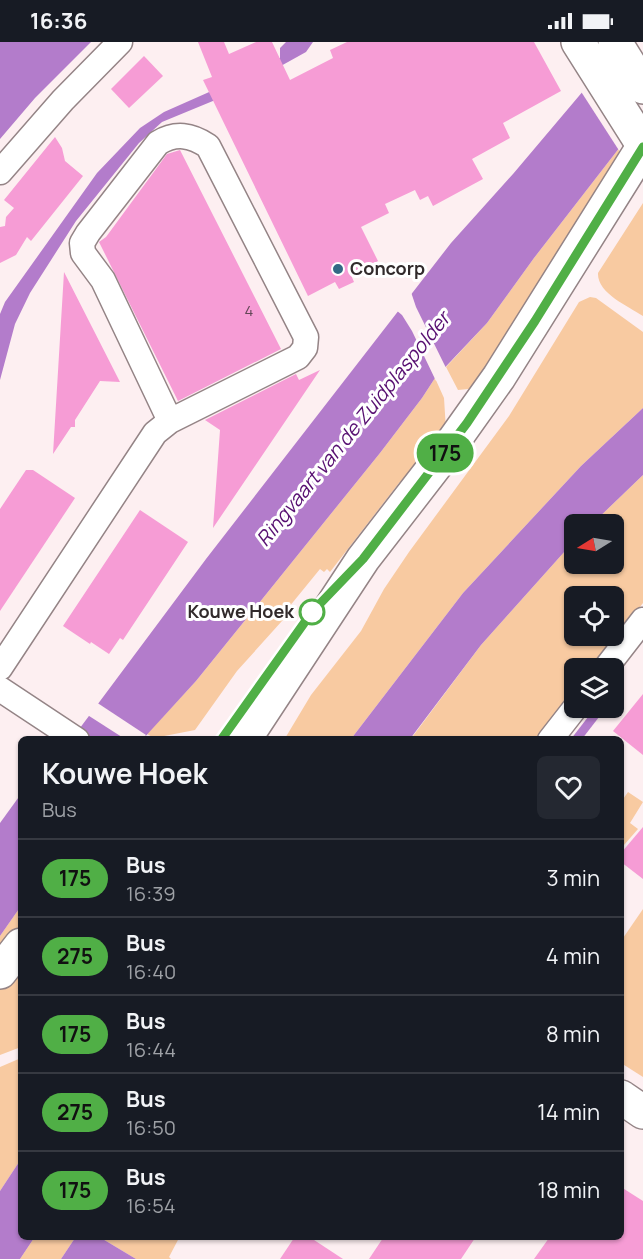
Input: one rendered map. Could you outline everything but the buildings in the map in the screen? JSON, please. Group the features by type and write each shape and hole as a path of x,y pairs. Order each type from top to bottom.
{"main road":[{"path":"247,736 363,559 445,453 499,377 643,146 578,42"},
{"path":"615,42 643,87"},
{"path":"224,736 312,612 363,559"},
{"path":"624,1099 643,1112"}],"street":[{"path":"0,172 63,100 120,42"},
{"path":"0,669 155,433 170,422 298,357 305,348 306,337 208,146 196,138 180,135 168,137 158,143 82,243 83,253 103,280 170,422"},
{"path":"614,658 643,620"},
{"path":"0,689 72,736"},
{"path":"553,736 567,718"}],"shaded area":[{"path":"620,147 624,157 478,388 458,390 446,367 487,323"},
{"path":"643,203 643,316 608,293 602,287 598,273"},
{"path":"590,297 596,298 643,332 643,408 581,466 463,593 353,736 286,736 311,695 361,631 384,589 409,552 509,416 579,302"},
{"path":"435,378 444,398 446,430 429,454 399,483 330,572 327,569 324,572 320,569 289,607 291,611 237,671 195,730 164,736 147,734 196,681 422,398"},
{"path":"643,475 643,603 624,628 624,586 564,586 564,646 610,646 600,658 564,658 564,704 539,736 413,736 481,645 564,552 564,574 624,574 624,514 602,514"},
{"path":"628,792 643,802 630,823 638,829 624,845 624,798"},
{"path":"643,909 643,1077 624,1065 624,937"},
{"path":"18,910 18,933 0,954 0,936"},
{"path":"18,966 18,1048 0,1055 0,989"},
{"path":"18,1059 18,1164 0,1191 0,1067"},
{"path":"33,1240 74,1240 61,1259 20,1259"},
{"path":"104,1240 178,1240 169,1257 171,1259 136,1259"}],"water":[{"path":"0,42 91,42 35,98 0,139"},
{"path":"286,42 313,42 306,52 225,96 162,122 139,143 76,221 30,293 15,324 0,380 0,314 5,302 97,173 140,128 164,112 280,58 280,48"},
{"name":"Ringvaart van de Zuidplaspolder","path":"584,90 620,147 487,323 435,378 380,453 196,681 146,736 74,736 206,559 451,243"},
{"path":"643,408 643,475 602,514 564,514 564,552 481,645 412,736 353,736 463,593 581,466"},
{"path":"587,718 598,718 584,736 573,736"},
{"path":"18,798 18,910 0,936 0,823"},
{"path":"18,1164 18,1240 33,1240 20,1259 0,1259 0,1191"},
{"path":"74,1240 104,1240 136,1259 61,1259"}],"pier":[{"path":"584,87 623,145 620,152 580,90"},
{"path":"413,288 411,292 416,307 447,370 436,381 412,331 396,310"},
{"path":"96,702 146,735 120,736 86,714"}],"bus line":[{"name":"175","path":"224,736 312,612 363,559 467,423 535,321 643,147"}],"place":[{"name":"Concorp","path":"338,269"},
{"name":"Kouwe Hoek","path":"312,612"}]}
